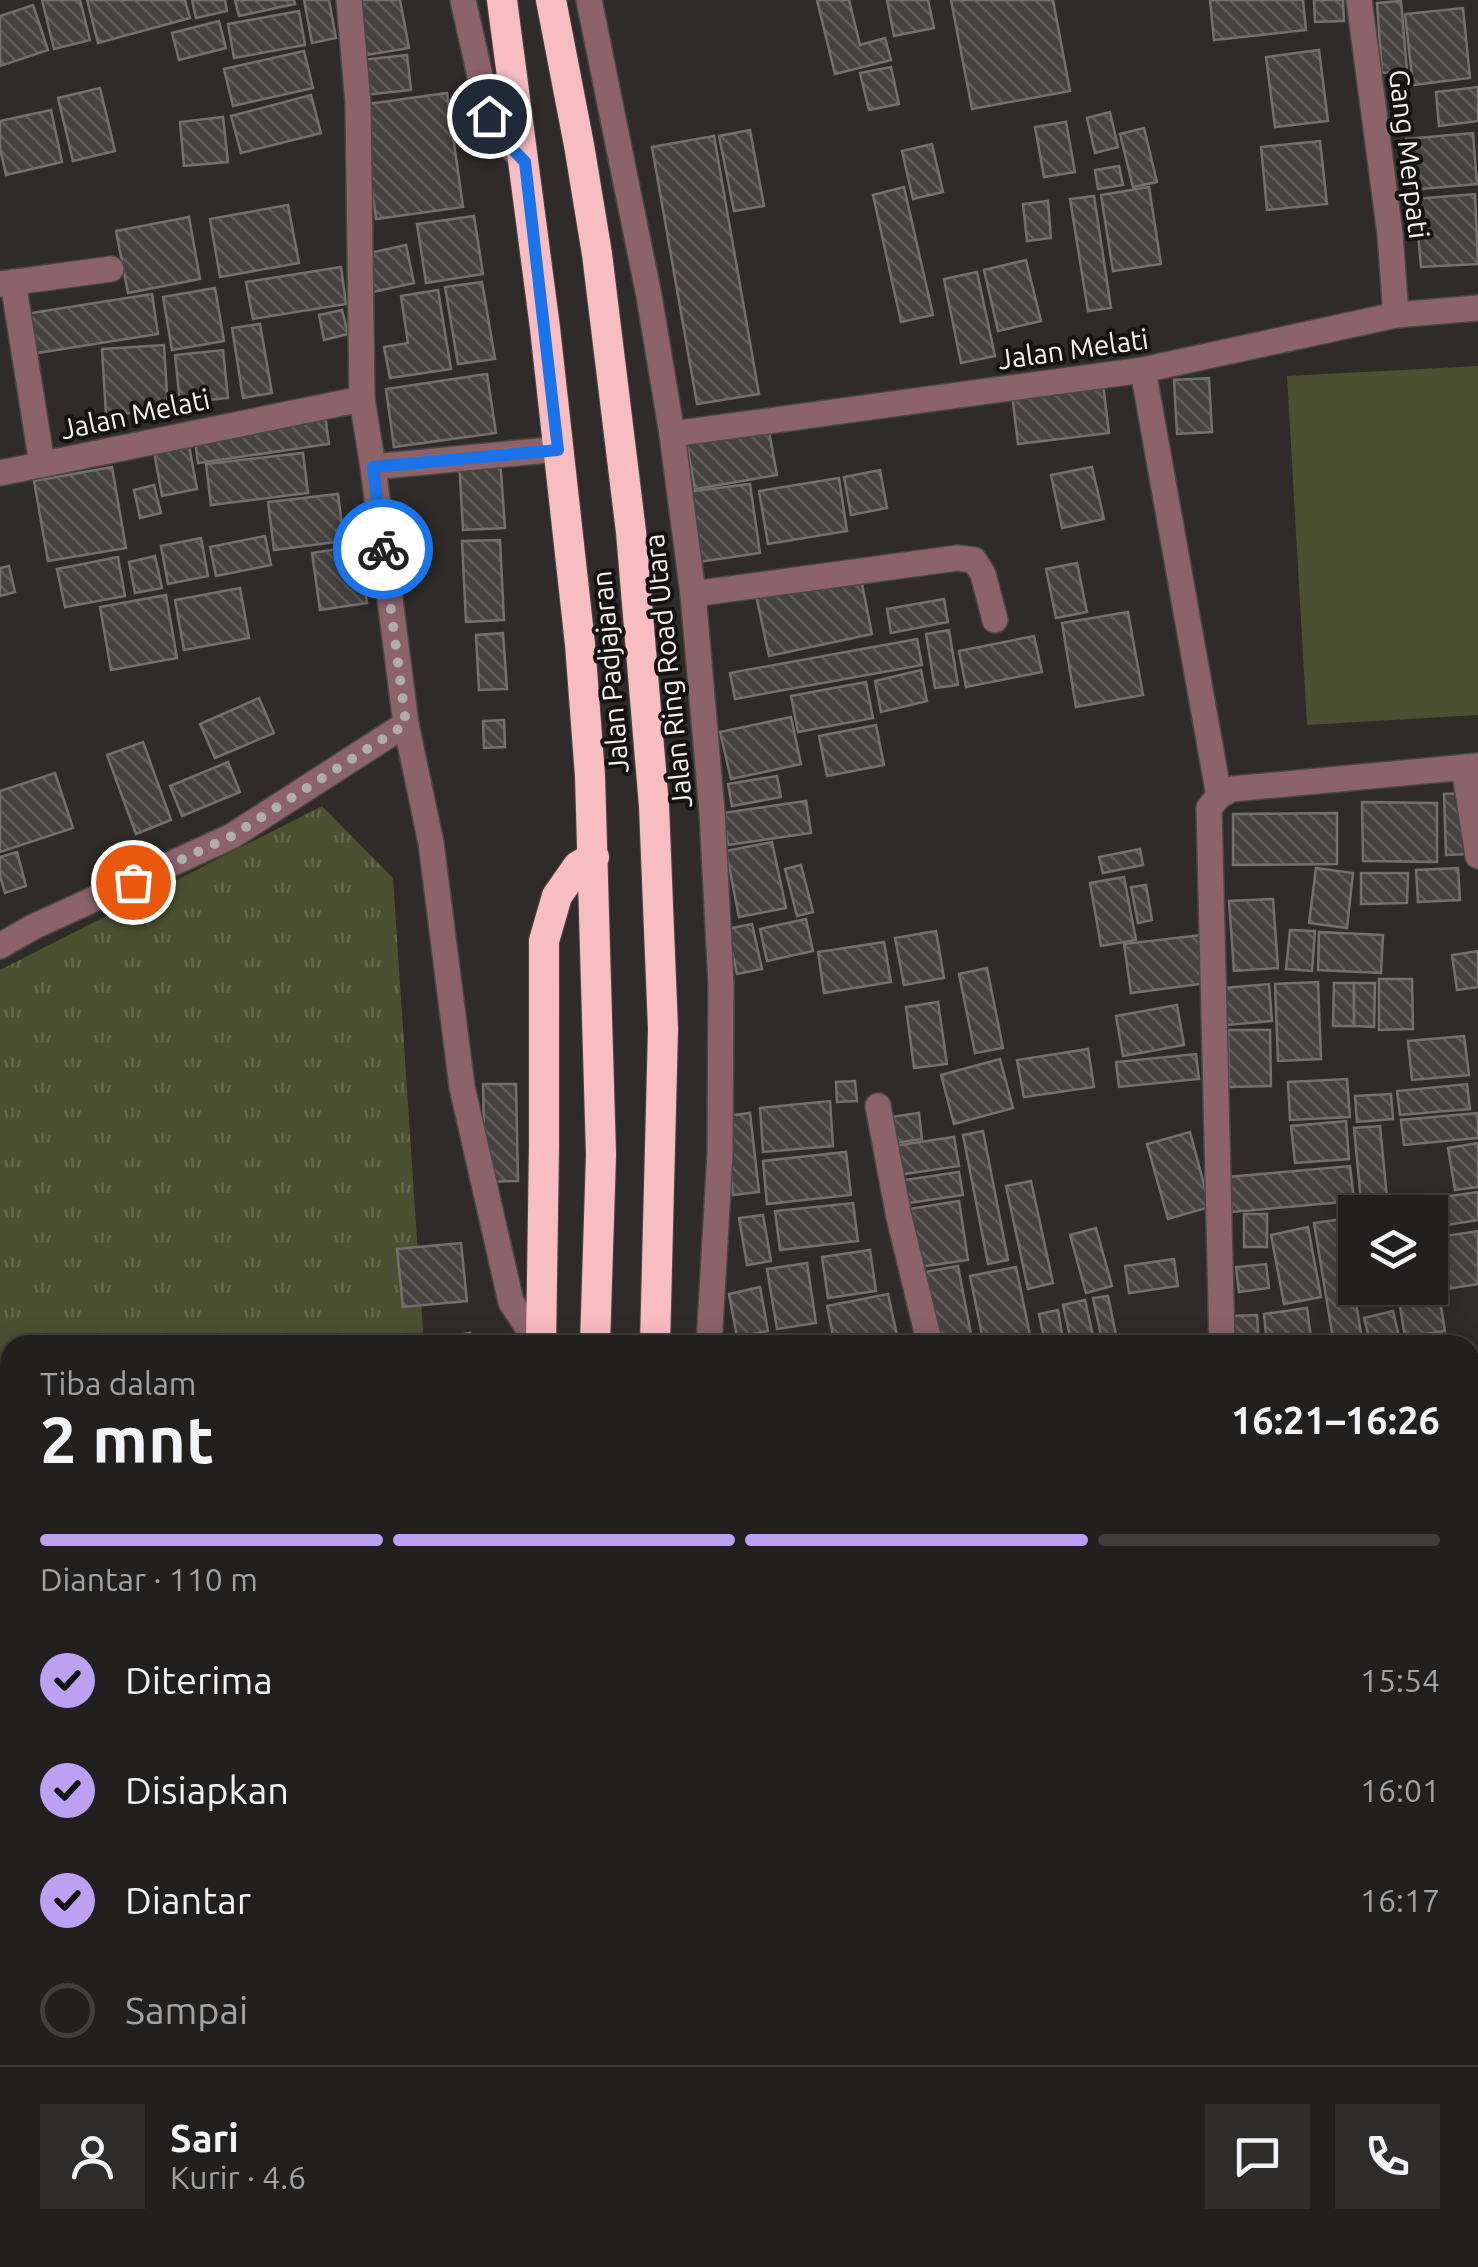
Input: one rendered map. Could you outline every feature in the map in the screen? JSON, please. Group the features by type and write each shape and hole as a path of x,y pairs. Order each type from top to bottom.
{"highway":[{"name":"Jalan Padjajaran","path":"502,0 525,162 580,644 594,857 601,1155 595,1335"},
{"name":"Jalan Padjajaran","path":"551,0 597,254 631,532 654,806 662,1029 654,1335"},
{"path":"540,1335 544,941 557,896 578,866 594,857"}],"street":[{"path":"349,0 358,103 362,399 406,724 431,843 462,1088 511,1302 533,1335"},
{"path":"462,0 489,116 502,138 525,162"},
{"name":"Jalan Ring Road Utara","path":"589,0 649,296 693,594 712,812 721,984 720,1153 710,1335"},
{"name":"Gang Merpati","path":"1359,0 1390,234 1396,315"},
{"path":"6,283 111,269"},
{"name":"Jalan Melati","path":"6,283 42,464 362,399"},
{"name":"Jalan Melati","path":"672,434 1143,370 1396,315 1478,308"},
{"path":"1143,370 1218,796"},
{"path":"373,467 558,450"},
{"path":"0,473 42,464"},
{"path":"693,594 958,558 974,560 995,620"},
{"path":"0,946 232,836 406,724"},
{"path":"1222,1335 1209,808 1218,796 1232,789 1471,766 1478,856"},
{"path":"878,1106 928,1335"}],"green space":[{"path":"1478,366 1478,715 1307,725 1287,376"},
{"path":"322,806 393,878 423,1335 0,1335 0,970"}],"building":[{"path":"42,0 80,0 90,40 54,49"},
{"path":"87,0 185,0 190,18 98,43"},
{"path":"192,0 225,0 227,11 196,18"},
{"path":"235,0 294,0 295,4 239,16"},
{"path":"304,0 329,0 336,38 312,43"},
{"path":"357,0 400,0 409,48 366,55"},
{"path":"817,0 849,0 860,45 885,38 891,60 835,74"},
{"path":"887,0 928,0 934,28 894,36"},
{"path":"951,0 1053,0 1070,91 972,109"},
{"path":"1210,0 1303,0 1306,30 1214,40"},
{"path":"1314,0 1343,0 1344,21 1315,22"},
{"path":"1401,1 1407,71 1382,73 1377,3"},
{"path":"33,5 48,50 0,66 0,16"},
{"path":"1463,8 1470,78 1413,85 1405,14"},
{"path":"299,11 305,45 234,58 228,24"},
{"path":"219,21 226,48 179,60 172,33"},
{"path":"1319,50 1328,121 1275,127 1266,57"},
{"path":"304,51 313,88 233,106 224,69"},
{"path":"407,55 411,90 364,95 361,60"},
{"path":"891,67 899,104 869,110 860,73"},
{"path":"1478,87 1478,121 1439,126 1436,92"},
{"path":"100,88 115,151 73,161 58,98"},
{"path":"447,93 463,207 376,219 360,105"},
{"path":"311,95 321,133 241,153 231,116"},
{"path":"51,110 62,162 6,175 0,121"},
{"path":"1110,112 1118,147 1095,153 1087,118"},
{"path":"223,117 228,162 184,166 180,122"},
{"path":"1066,122 1075,172 1044,177 1035,127"},
{"path":"1144,128 1157,182 1133,187 1120,134"},
{"path":"750,130 764,206 734,211 719,136"},
{"path":"1473,133 1477,184 1410,190 1406,139"},
{"path":"714,136 759,394 697,404 652,147"},
{"path":"1320,141 1327,204 1267,210 1261,147"},
{"path":"932,144 943,192 913,199 902,151"},
{"path":"1119,166 1123,185 1098,189 1095,170"},
{"path":"904,187 933,315 901,322 873,195"},
{"path":"1149,187 1161,264 1113,271 1101,195"},
{"path":"1475,194 1478,264 1421,267 1415,199"},
{"path":"1094,196 1111,308 1088,311 1070,199"},
{"path":"1048,201 1051,238 1027,241 1023,204"},
{"path":"288,205 299,263 220,277 210,219"},
{"path":"474,216 483,274 426,283 417,224"},
{"path":"189,217 200,279 128,293 116,231"},
{"path":"406,245 414,283 373,292 365,254"},
{"path":"1026,260 1041,321 998,331 984,270"},
{"path":"341,267 346,304 253,319 246,282"},
{"path":"977,272 995,356 961,363 944,279"},
{"path":"482,282 495,359 458,364 445,287"},
{"path":"215,288 224,341 172,350 163,297"},
{"path":"438,290 451,369 390,378 384,347 408,343 401,296"},
{"path":"152,294 158,334 31,354 25,314"},
{"path":"342,310 348,334 324,340 319,315"},
{"path":"260,324 272,393 243,398 232,328"},
{"path":"164,345 168,410 106,415 102,349"},
{"path":"223,350 228,398 180,403 175,355"},
{"path":"487,374 496,433 394,447 386,389"},
{"path":"1209,378 1212,432 1177,434 1174,380"},
{"path":"1103,384 1109,433 1018,444 1012,394"},
{"path":"325,415 329,444 198,463 194,433"},
{"path":"768,426 777,475 695,489 686,441"},
{"path":"188,440 197,489 162,496 153,446"},
{"path":"303,453 308,493 211,505 206,464"},
{"path":"500,458 505,528 463,530 459,460"},
{"path":"112,467 126,548 48,561 34,481"},
{"path":"1092,467 1104,519 1062,528 1051,475"},
{"path":"880,470 887,508 851,515 844,477"},
{"path":"839,478 847,531 768,544 759,491"},
{"path":"750,484 760,553 698,562 687,492"},
{"path":"154,485 161,513 140,518 134,490"},
{"path":"338,494 344,541 274,550 268,502"},
{"path":"265,536 271,565 216,576 210,547"},
{"path":"201,538 208,576 168,584 161,546"},
{"path":"500,540 504,620 466,622 462,541"},
{"path":"358,546 367,603 320,610 312,553"},
{"path":"155,556 162,588 135,593 129,562"},
{"path":"118,557 125,596 65,607 57,569"},
{"path":"1077,563 1087,612 1056,618 1046,569"},
{"path":"9,566 15,592 0,596 0,568"},
{"path":"860,574 872,634 769,656 756,595"},
{"path":"240,588 249,638 184,650 175,600"},
{"path":"166,595 177,658 111,670 100,607"},
{"path":"944,599 948,622 891,633 887,609"},
{"path":"1128,612 1143,695 1076,707 1062,623"},
{"path":"949,630 958,685 935,688 926,634"},
{"path":"503,633 507,689 479,690 476,635"},
{"path":"1034,636 1042,672 966,687 959,651"},
{"path":"917,639 922,665 735,699 730,673"},
{"path":"921,670 927,701 881,712 875,681"},
{"path":"866,682 873,718 798,732 791,696"},
{"path":"259,698 274,733 215,758 200,724"},
{"path":"791,717 801,764 731,779 720,732"},
{"path":"504,720 505,747 484,748 483,721"},
{"path":"876,725 884,765 827,776 819,736"},
{"path":"143,742 171,820 136,834 107,755"},
{"path":"228,762 240,792 182,816 170,786"},
{"path":"55,773 73,828 0,852 0,791"},
{"path":"777,776 781,797 732,806 728,784"},
{"path":"1468,793 1470,854 1446,855 1444,794"},
{"path":"806,801 811,833 728,845 723,813"},
{"path":"1362,802 1437,803 1437,862 1363,861"},
{"path":"1337,813 1337,864 1233,865 1233,814"},
{"path":"772,842 786,908 739,917 726,851"},
{"path":"1140,849 1143,865 1103,873 1099,857"},
{"path":"17,852 26,886 5,893 0,857"},
{"path":"801,865 813,912 797,916 785,869"},
{"path":"1316,868 1353,873 1347,928 1309,923"},
{"path":"1458,868 1460,900 1418,902 1416,870"},
{"path":"1361,873 1408,873 1407,903 1361,904"},
{"path":"1124,877 1136,940 1101,946 1090,883"},
{"path":"1146,885 1152,920 1138,923 1131,887"},
{"path":"1273,899 1278,968 1234,971 1229,901"},
{"path":"806,919 813,951 767,961 760,929"},
{"path":"752,924 762,969 737,974 727,929"},
{"path":"1290,930 1315,931 1312,971 1286,969"},
{"path":"936,931 944,978 904,985 895,938"},
{"path":"1319,932 1383,935 1381,973 1318,970"},
{"path":"1202,935 1208,983 1131,993 1124,944"},
{"path":"884,942 891,982 824,993 818,952"},
{"path":"1478,951 1478,987 1457,990 1452,955"},
{"path":"987,968 1003,1048 975,1053 959,974"},
{"path":"1379,979 1412,979 1413,1029 1379,1030"},
{"path":"1318,982 1321,1059 1278,1061 1275,984"},
{"path":"1334,983 1354,983 1354,1026 1333,1026"},
{"path":"1354,983 1375,983 1374,1027 1354,1026"},
{"path":"1269,984 1272,1021 1227,1025 1224,988"},
{"path":"938,1002 947,1064 914,1068 906,1007"},
{"path":"1177,1005 1184,1045 1123,1056 1116,1016"},
{"path":"1228,1030 1270,1030 1271,1086 1229,1087"},
{"path":"1464,1036 1469,1075 1412,1080 1408,1041"},
{"path":"1088,1049 1094,1087 1024,1097 1017,1060"},
{"path":"1196,1054 1199,1079 1119,1087 1116,1062"},
{"path":"1000,1059 1013,1108 954,1124 941,1075"},
{"path":"1347,1079 1350,1117 1290,1120 1288,1082"},
{"path":"855,1081 857,1101 837,1102 836,1082"},
{"path":"483,1084 516,1084 518,1181 485,1182"},
{"path":"1467,1084 1470,1109 1400,1115 1397,1091"},
{"path":"1391,1094 1393,1119 1357,1122 1355,1096"},
{"path":"830,1101 833,1146 763,1152 760,1108"},
{"path":"750,1113 759,1192 733,1195 725,1116"},
{"path":"919,1113 922,1139 887,1144 883,1118"},
{"path":"1478,1113 1478,1138 1404,1145 1401,1120"},
{"path":"1346,1121 1349,1159 1295,1163 1291,1126"},
{"path":"1380,1126 1387,1195 1360,1195 1354,1128"},
{"path":"983,1131 1008,1260 988,1264 963,1135"},
{"path":"1190,1132 1210,1207 1168,1219 1147,1144"},
{"path":"954,1137 959,1166 898,1175 893,1146"},
{"path":"1478,1143 1478,1187 1455,1190 1448,1148"},
{"path":"846,1152 851,1195 767,1204 763,1161"},
{"path":"1350,1166 1353,1195 1338,1195 1338,1202 1232,1212 1228,1177"},
{"path":"959,1172 963,1195 902,1204 898,1181"},
{"path":"1031,1181 1053,1283 1028,1289 1006,1186"},
{"path":"1478,1192 1478,1220 1448,1225 1448,1196"},
{"path":"959,1201 968,1260 912,1268 903,1210"},
{"path":"853,1203 858,1241 780,1250 775,1211"},
{"path":"1244,1214 1267,1214 1267,1247 1244,1247"},
{"path":"763,1215 771,1261 747,1265 739,1218"},
{"path":"1338,1220 1338,1305 1356,1305 1361,1335 1332,1335 1314,1223"},
{"path":"1308,1227 1321,1297 1284,1304 1271,1235"},
{"path":"1096,1228 1112,1286 1086,1293 1070,1235"},
{"path":"1478,1231 1478,1284 1448,1289 1448,1236"},
{"path":"461,1243 467,1301 403,1307 397,1249"},
{"path":"870,1250 876,1291 828,1298 822,1257"},
{"path":"1174,1259 1178,1286 1129,1293 1125,1266"},
{"path":"807,1263 816,1323 777,1329 767,1269"},
{"path":"1266,1264 1269,1288 1239,1292 1236,1267"},
{"path":"958,1266 971,1335 937,1335 925,1272"},
{"path":"1016,1267 1030,1335 982,1335 970,1276"},
{"path":"760,1287 768,1331 737,1335 729,1294"},
{"path":"888,1294 897,1335 833,1335 827,1306"},
{"path":"1108,1296 1116,1335 1101,1335 1093,1298"},
{"path":"1085,1300 1093,1335 1070,1335 1063,1305"},
{"path":"1400,1305 1441,1305 1445,1331 1405,1335"},
{"path":"1307,1308 1311,1335 1266,1335 1264,1314"},
{"path":"1058,1310 1062,1335 1043,1335 1039,1314"},
{"path":"1393,1311 1399,1335 1368,1335 1364,1318"},
{"path":"1257,1315 1258,1335 1232,1335 1231,1316"}],"way so far":[{"path":"133,882 232,836 406,724 383,549"}],"route":[{"path":"383,549 373,467 558,450 525,162 502,138 489,116"}]}
